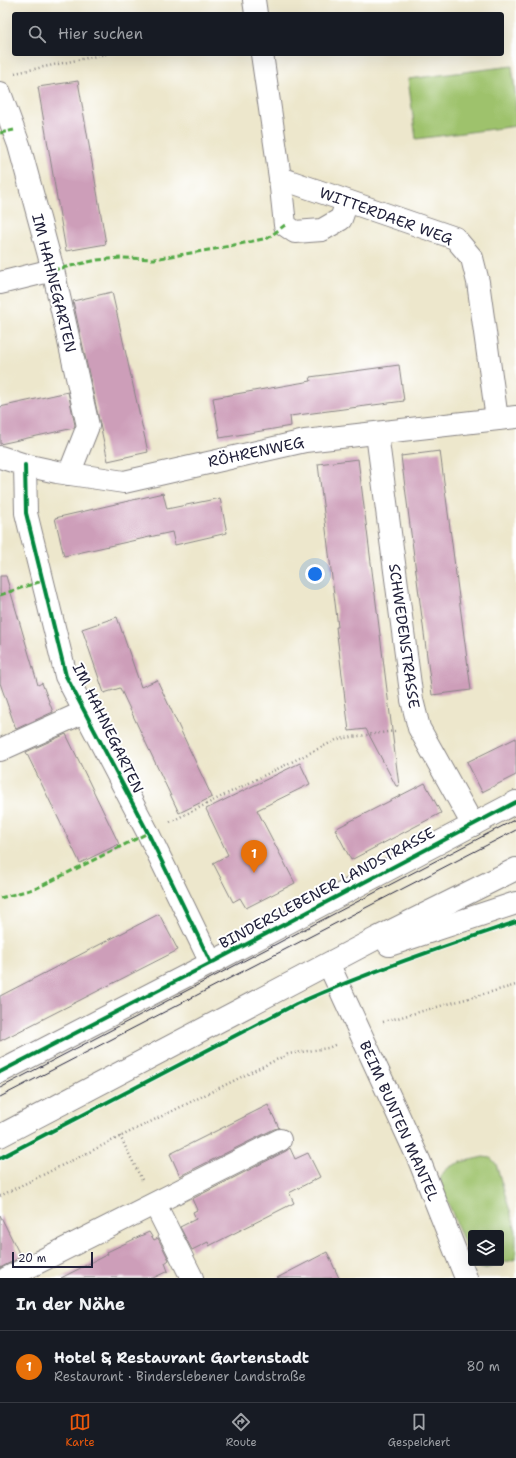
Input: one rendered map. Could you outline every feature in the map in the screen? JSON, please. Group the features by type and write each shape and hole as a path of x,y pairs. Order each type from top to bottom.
{"street":[{"path":"254,0 256,12"},
{"path":"262,56 280,178 285,226 295,232 322,230 341,219 347,202"},
{"name":"IM HAHNEGARTEN","path":"4,84 53,270 88,426 69,474"},
{"name":"WITTERDAER WEG","path":"280,178 455,238 472,258 506,418"},
{"path":"0,283 53,270"},
{"name":"RÖHRENWEG","path":"0,458 69,474 124,482 305,441 377,434 506,418"},
{"name":"SCHWEDENSTRASSE","path":"377,434 412,700 419,728 473,825"},
{"name":"IM HAHNEGARTEN","path":"25,465 26,513 66,676 148,833 211,963"},
{"name":"IM HAHNEGARTEN","path":"0,750 84,712"},
{"name":"BINDERSLEBENER LANDSTRASSE","path":"0,1072 211,963 516,802"},
{"path":"0,1136 329,965 377,938 516,869"},
{"path":"329,965 516,903"},
{"name":"BEIM BUNTEN MANTEL","path":"329,965 419,1160 466,1278"},
{"path":"7,1278 280,1140"},
{"path":"155,1204 192,1278"}],"path":[{"path":"4,84 99,56"},
{"path":"148,833 338,739 419,728"},
{"path":"0,1196 288,1054 328,1048 361,1034 383,1022 516,985"},
{"path":"120,1136 155,1204"}],"green space":[{"path":"512,66 516,100 516,126 416,139 408,79"},
{"path":"483,1157 491,1158 496,1164 516,1231 516,1259 504,1263 504,1230 468,1230 468,1252 440,1182 445,1171 456,1164"},
{"path":"475,1266 494,1266 484,1269"}],"building":[{"path":"78,81 106,244 66,251 38,87"},
{"path":"112,292 148,452 108,461 73,301"},
{"path":"399,365 404,401 290,416 291,426 220,438 213,398 311,381 310,377"},
{"path":"68,392 75,425 74,428 0,444 0,407"},
{"path":"440,451 471,690 432,695 401,456"},
{"path":"358,459 399,786 396,786 366,729 349,731 318,464"},
{"path":"163,493 167,509 220,498 227,533 175,545 172,532 64,556 55,518"},
{"path":"0,576 6,576 38,685 42,683 53,712 16,729 0,683"},
{"path":"117,617 141,687 157,680 212,797 179,813 120,688 104,693 82,629"},
{"path":"66,734 119,844 80,863 26,752"},
{"path":"516,738 516,775 482,792 467,762"},
{"path":"300,763 310,784 257,810 295,883 246,908 240,898 233,902 213,863 228,855 206,809"},
{"path":"425,783 441,813 351,860 335,829"},
{"path":"159,914 178,950 0,1041 0,996"},
{"path":"268,1105 279,1128 274,1129 180,1176 170,1154"},
{"path":"290,1148 295,1159 308,1153 320,1177 289,1193 294,1203 209,1246 208,1242 192,1250 180,1227 196,1219 193,1212 197,1210 192,1199"},
{"path":"0,1215 21,1257 0,1268"},
{"path":"149,1232 154,1240 158,1238 169,1260 165,1263 168,1271 153,1278 61,1278 108,1254 107,1252"},
{"path":"327,1252 339,1278 277,1278"}],"tram line":[{"path":"0,1088 516,819"},
{"path":"0,1097 516,830"}],"marked path":[{"path":"0,133 14,130"},
{"path":"53,270 97,260 122,258 154,259 215,249 268,238 285,225"},
{"path":"0,595 42,581"},
{"path":"0,898 37,888 148,833"}],"cycle path":[{"path":"25,465 26,513 66,676 148,833 211,963"},
{"path":"0,1072 211,963 516,802"},
{"path":"0,1158 296,1004 323,992 433,950 516,922"}],"place":[{"name":"Hotel & Restaurant Gartenstadt","path":"254,873"}]}
